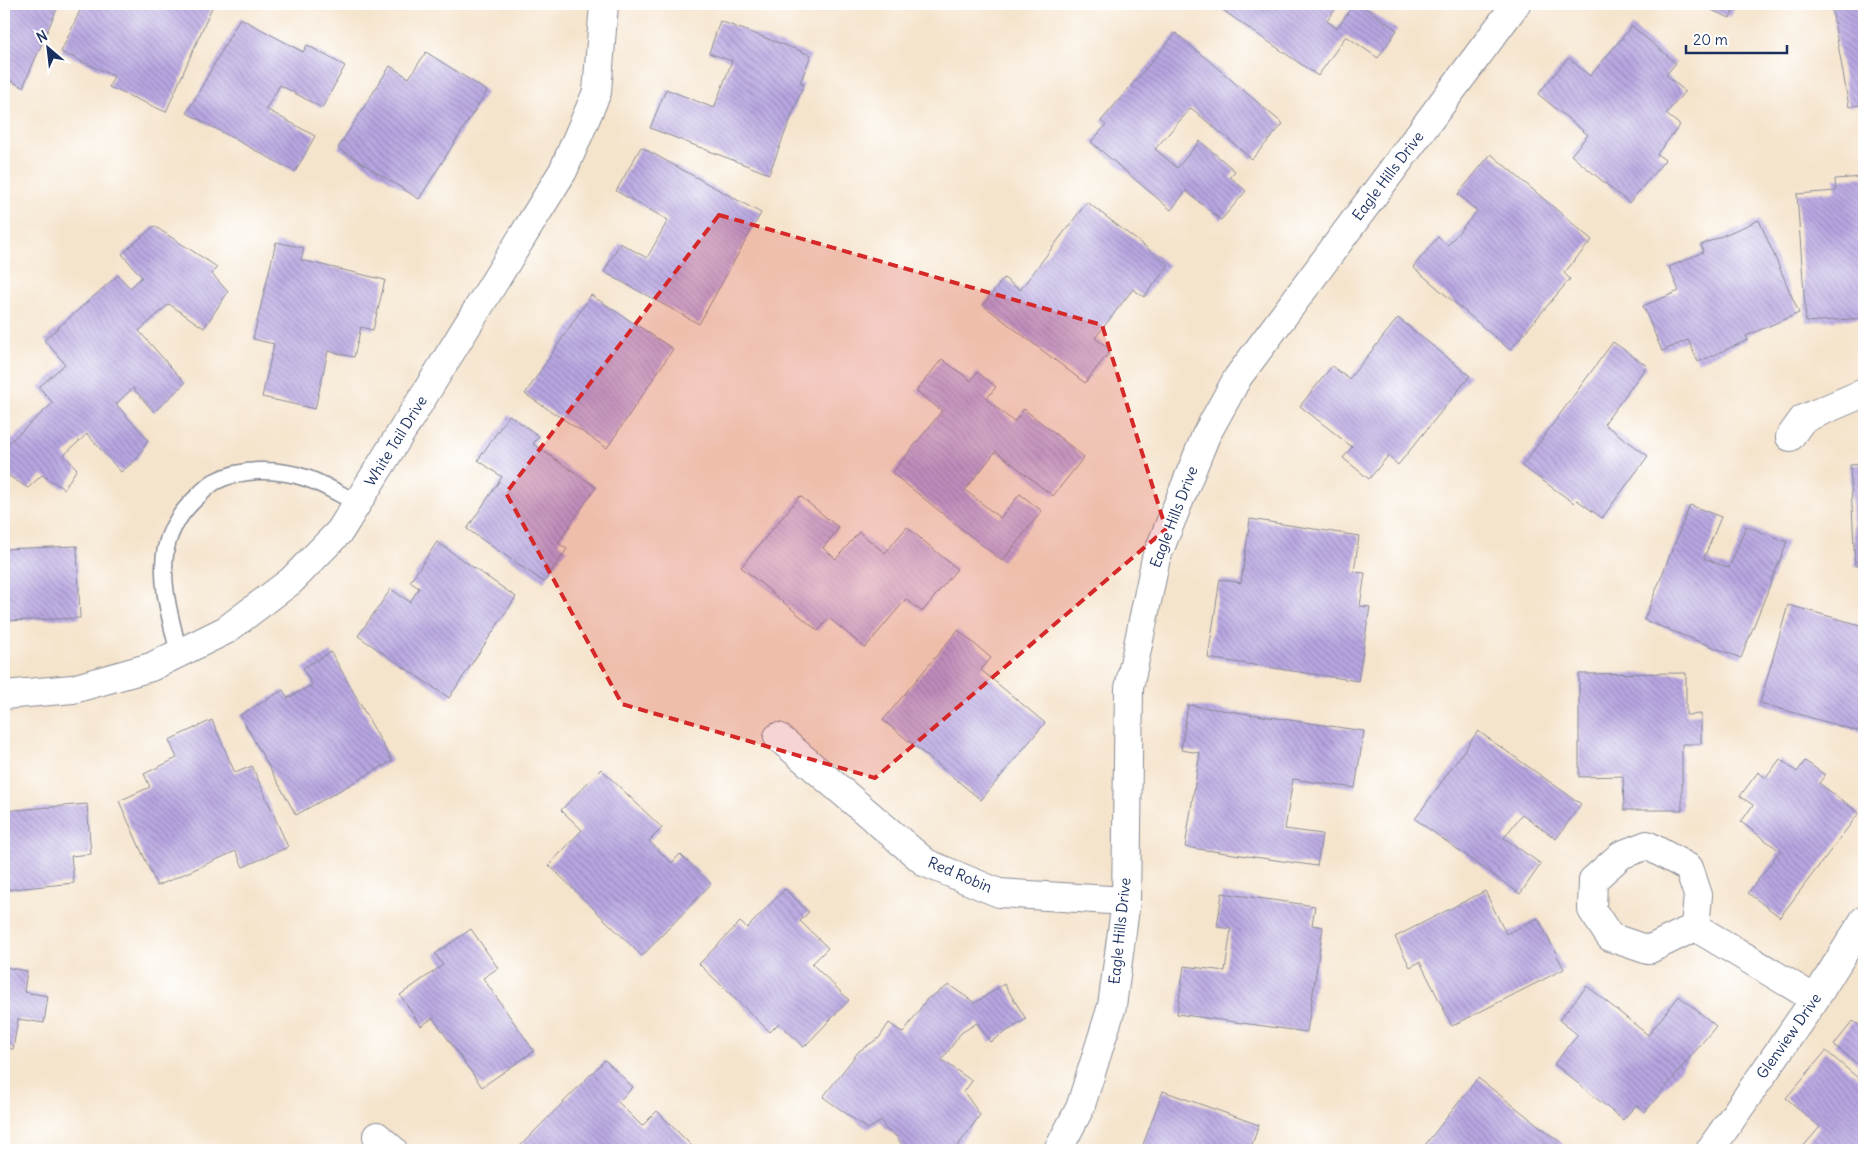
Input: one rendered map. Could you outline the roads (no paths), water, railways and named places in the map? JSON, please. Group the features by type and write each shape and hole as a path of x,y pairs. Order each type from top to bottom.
{"street":[{"name":"White Tail Drive","path":"4,694 73,689 151,667 226,630 291,581 340,531 563,171 597,92 604,4"},
{"name":"Eagle Hills Drive","path":"1058,1150 1080,1108 1112,1006 1126,901 1128,688 1156,558 1206,435 1238,377 1516,4"},
{"path":"1790,437 1804,419 1864,393"},
{"name":"Red Robin","path":"778,737 926,863 999,892 1126,901"},
{"name":"Glenview Drive","path":"1710,1150 1815,999 1864,920"},
{"path":"1695,927 1815,999"}],"lane":[{"path":"179,653 170,616 165,579 166,549 172,527 188,506 213,483 242,472 270,472 305,478 357,503"}]}
